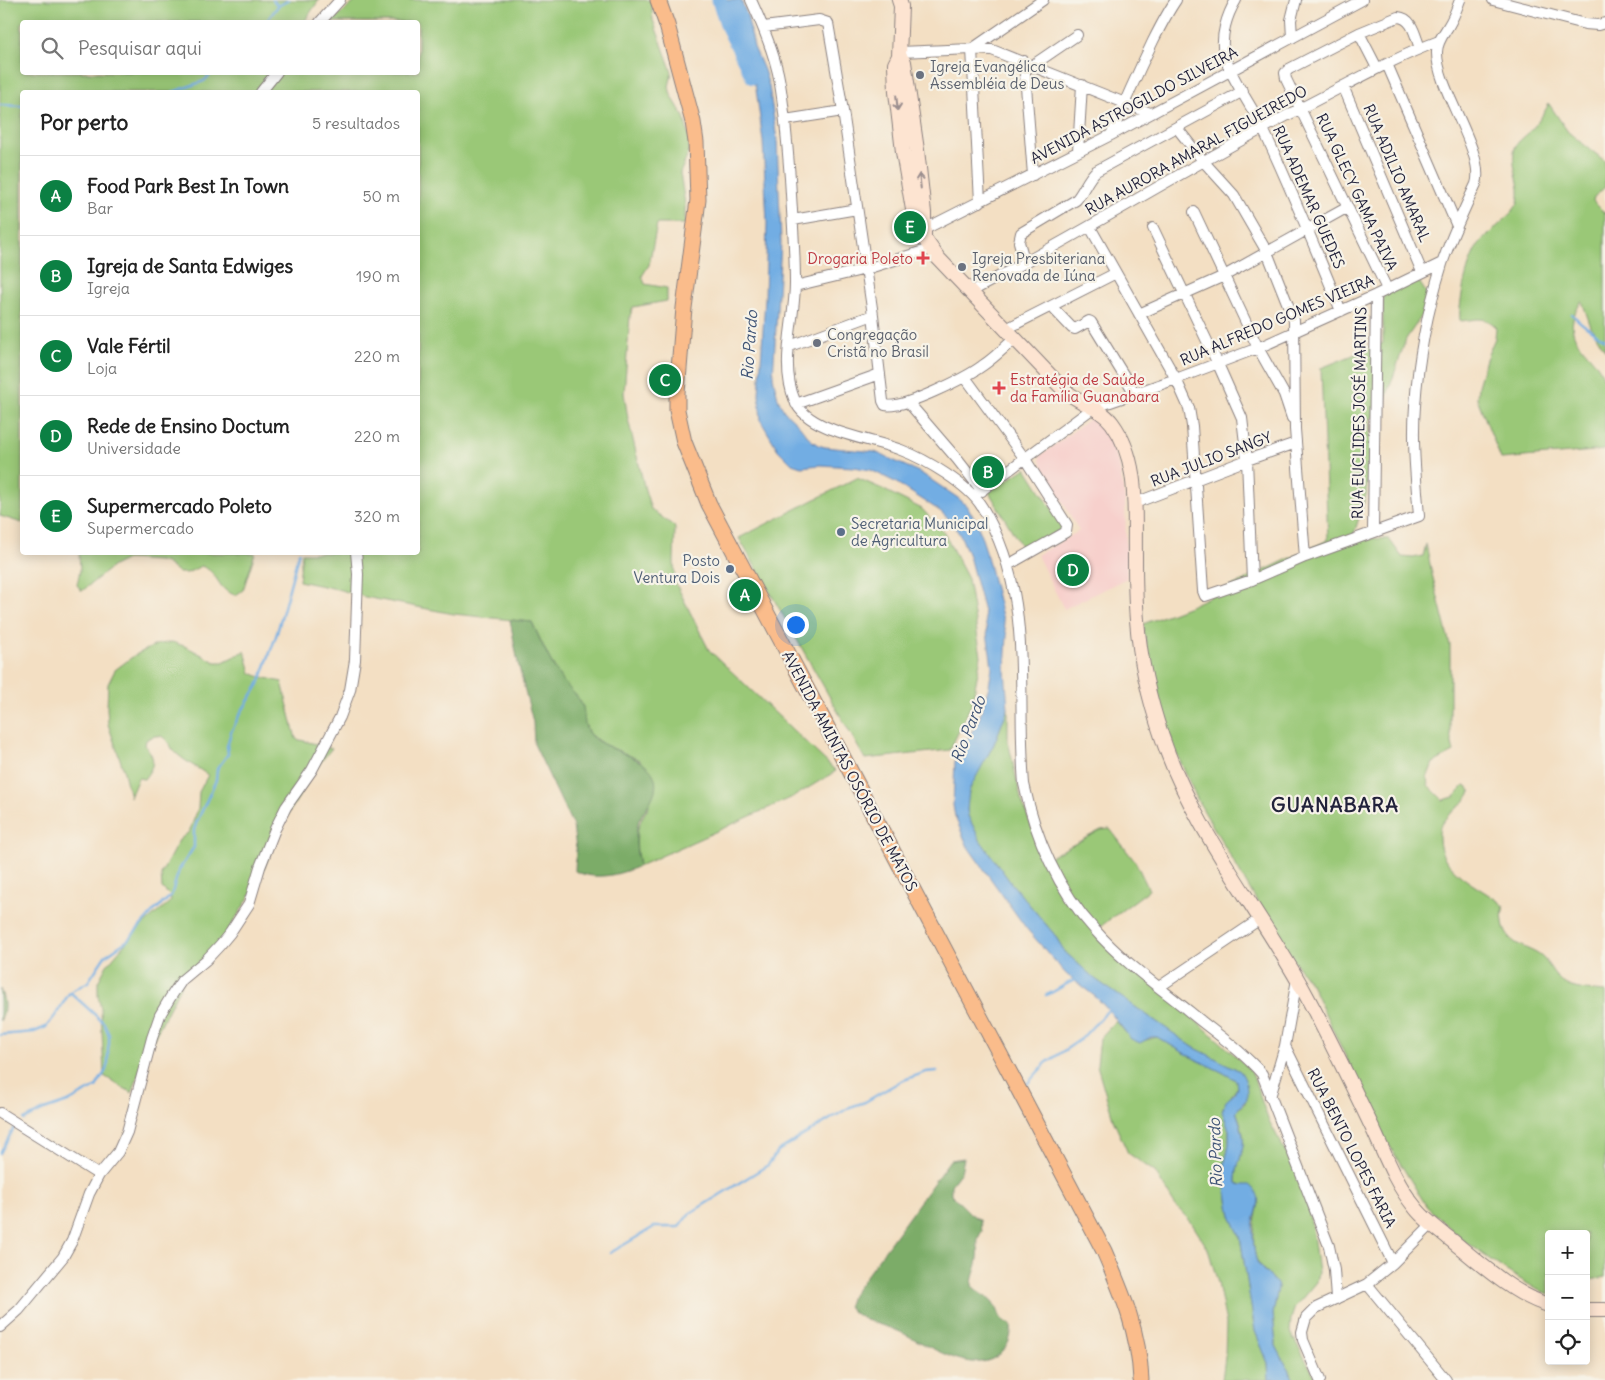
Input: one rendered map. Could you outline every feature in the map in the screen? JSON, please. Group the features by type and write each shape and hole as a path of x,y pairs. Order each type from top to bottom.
{"main road":[{"name":"AVENIDA AMINTAS OSÓRIO DE MATOS","path":"658,0 667,25 693,122 698,161 696,221 684,308 676,393 680,426 688,456 709,504 1091,1226 1126,1302 1136,1336 1141,1380"},
{"path":"899,2 899,54 895,64 897,103 915,222 924,237 970,292 1069,394 1111,421 1122,441 1130,464 1135,503 1137,629 1142,661 1148,692 1162,737 1177,775 1195,811 1297,980 1330,1041 1399,1182 1416,1210 1464,1251 1518,1291 1545,1304"},
{"path":"1590,1310 1605,1310"}],"street":[{"path":"322,20 340,0"},
{"path":"751,0 764,27 778,76 785,120 793,220 795,286 790,346 790,381 796,404 812,419 841,433 907,453 978,493"},
{"path":"972,48 1043,0"},
{"path":"1111,135 1124,102 1159,27 1176,0"},
{"name":"RUA ADEMAR GUEDES","path":"1236,0 1226,22 1223,50 1231,71 1262,128 1342,311"},
{"path":"1292,38 1291,20 1296,0"},
{"name":"AVENIDA ASTROGILDO SILVEIRA","path":"795,286 866,269 924,237 980,202 1111,135 1362,0"},
{"path":"1090,227 1176,379 1189,408 1192,426 1203,591 1205,596 1252,580 1305,557 1418,516 1414,440 1415,407 1426,330 1442,263 1476,184 1478,173 1474,158 1438,66 1436,50 1460,0"},
{"path":"1495,0 1585,24 1598,25 1605,23"},
{"path":"1420,48 1409,20 1404,18 1398,18 1359,33 1382,66 1457,226"},
{"path":"764,27 819,20 827,21 843,111 884,403 887,406 908,402 965,377 982,366 1011,334 1051,306 1116,273"},
{"name":"RUA GLECY GAMA PAIVA","path":"1359,33 1287,71 1286,79 1387,289"},
{"path":"1028,63 1077,35"},
{"name":"RUA AURORA AMARAL FIGUEIREDO","path":"970,292 1090,227 1262,128 1382,66 1439,41"},
{"path":"972,48 980,202"},
{"path":"899,54 972,48 992,50 1150,113"},
{"path":"1028,63 1033,175"},
{"path":"263,90 275,75"},
{"path":"1078,151 1082,85"},
{"name":"RUA ADILIO AMARAL","path":"1344,86 1422,272"},
{"path":"1025,263 1019,242 1022,231 1070,204 1080,194 1089,178 1096,172 1243,92"},
{"path":"785,120 843,111"},
{"path":"1177,128 1234,195 1267,252 1293,316 1295,325 1295,428 1305,557"},
{"path":"1139,314 1224,276 1348,207"},
{"path":"793,220 857,209"},
{"path":"1194,212 1258,348 1284,394 1295,428"},
{"path":"1152,228 1240,410 1244,426 1247,460 1252,580"},
{"name":"RUA ALFREDO GOMES VIEIRA","path":"978,493 1093,408 1258,348 1342,311 1442,263"},
{"name":"RUA EUCLIDES JOSÉ MARTINS","path":"1373,532 1376,295"},
{"path":"1051,306 1072,328 1075,329 1087,322 1091,322 1134,392"},
{"path":"790,346 873,314"},
{"path":"796,404 880,374"},
{"path":"965,377 1025,459 1067,525 1067,531 1008,565"},
{"path":"908,402 957,459 978,493 998,537 1008,565 1020,626 1024,784 1029,808 1055,872 1063,888 1085,919 1105,941 1247,1058 1262,1074 1329,1246 1333,1264 1336,1299"},
{"name":"RUA JULIO SANGY","path":"1135,503 1296,443"},
{"path":"0,1327 19,1310 63,1257 72,1241 89,1194 99,1175 118,1152 127,1132 152,1038 165,1006 182,980 206,960 230,933 249,904 260,867 275,829 286,807 316,763 346,702 353,677 357,638 358,574 356,555"},
{"path":"1159,987 1260,919"},
{"path":"1270,1097 1285,1046 1297,980"},
{"name":"RUA BENTO LOPES FARIA","path":"1285,1046 1393,1263"},
{"path":"0,1113 99,1175"},
{"path":"1320,1380 1303,1340 1303,1324 1311,1312 1367,1284 1393,1263 1432,1224"},
{"path":"1367,1284 1446,1380"}],"shaded area":[{"path":"1096,414 1104,424 1119,463 1125,500 1127,578 1064,609 1037,555 1079,531 1040,461 1040,456"}],"green space":[{"path":"0,0 319,0 305,20 20,20 20,75 420,75 420,20 333,20 357,0 651,0 653,20 672,72 669,87 671,95 684,117 690,141 688,154 680,173 685,204 685,224 657,224 649,265 642,276 645,284 667,288 667,301 633,307 630,316 624,393 628,419 645,490 651,509 675,527 675,582 709,650 836,771 795,796 639,866 637,849 638,828 649,806 640,760 603,744 589,734 532,622 454,614 365,597 299,581 302,555 420,555 420,90 20,90 20,522 0,516"},
{"path":"1549,104 1568,132 1605,161 1605,187 1594,197 1593,201 1605,213 1605,350 1591,327 1582,301 1574,315 1572,327 1575,337 1602,373 1605,385 1605,450 1501,459 1477,398 1478,386 1495,338 1496,327 1484,320 1460,321 1461,303 1465,281 1475,251 1483,239 1512,212 1518,202 1519,189 1514,165 1515,148 1537,123"},
{"path":"1416,277 1427,294 1427,308 1406,339 1382,410 1369,420 1370,454 1366,495 1354,534 1362,538 1389,539 1402,557 1413,558 1423,556 1426,544 1450,645 1450,734 1454,752 1433,763 1427,778 1428,785 1443,800 1454,797 1464,786 1471,792 1465,801 1440,826 1439,839 1441,850 1453,869 1462,877 1501,903 1504,907 1502,914 1505,931 1514,942 1544,959 1566,985 1605,992 1605,1277 1590,1280 1590,1230 1545,1230 1545,1293 1505,1270 1464,1241 1427,1207 1384,1137 1311,984 1285,949 1198,801 1176,752 1160,707 1150,668 1143,624 1192,605 1328,540 1321,368 1383,343 1383,294"},
{"path":"1026,468 1064,528 1024,551 989,492"},
{"path":"857,478 922,509 944,533 968,579 981,656 972,703 950,750 865,759 739,538"},
{"path":"79,555 254,555 243,590 236,595 225,590 212,572 201,566 187,573 179,573 166,563 159,561 127,559 113,566 82,591 77,585 80,570"},
{"path":"510,620 532,622 562,680 581,703 588,733 607,746 637,760 651,771 655,779 655,790 651,801 639,820 636,831 636,849 639,866 607,876 591,876 575,871 576,848 573,826 534,744 533,722 518,663"},
{"path":"172,642 187,647 215,662 223,662 245,651 251,673 282,682 296,739 332,748 316,768 281,826 258,883 221,942 186,975 147,1052 132,1093 104,1076 98,982 107,965 137,930 171,901 170,896 162,888 161,874 179,840 189,832 198,809 199,792 208,775 177,754 165,739 158,736 153,737 146,740 145,745 151,754 152,766 144,779 138,778 130,797 123,768 108,724 108,684 115,670 135,655 156,645"},
{"path":"1008,708 1008,741 1021,799 1044,860 1101,830 1110,829 1136,863 1149,890 1093,932 1251,1070 1268,1119 1303,1184 1312,1226 1318,1272 1316,1282 1295,1307 1291,1319 1290,1332 1317,1380 1294,1380 1276,1346 1273,1314 1278,1287 1260,1266 1255,1253 1254,1236 1259,1203 1241,1185 1236,1183 1243,1136 1236,1111 1245,1103 1246,1086 1243,1075 1240,1071 1193,1047 1095,979 1065,952 1054,934 1011,883 980,840 968,816 967,806 971,787 994,744"},
{"path":"0,989 4,1005 0,1021"},
{"path":"1116,1021 1131,1039 1146,1040 1157,1037 1236,1080 1237,1088 1222,1111 1229,1130 1229,1144 1225,1162 1225,1182 1231,1216 1240,1236 1255,1331 1268,1363 1269,1380 1222,1380 1226,1323 1218,1283 1208,1249 1191,1222 1175,1205 1155,1172 1128,1153 1114,1122 1097,1065 1100,1038"},
{"path":"964,1158 961,1172 951,1185 951,1194 971,1214 980,1220 982,1231 978,1239 978,1258 972,1286 995,1305 1000,1317 1011,1325 1011,1333 1004,1350 990,1360 977,1362 964,1361 950,1356 898,1331 870,1322 857,1315 848,1306 850,1298 950,1160"}],"water":[{"path":"713,0 741,0 747,15 754,47 769,86 777,140 781,243 773,377 778,398 784,411 818,445 875,452 921,473 958,498 965,504 976,520 1007,636 1005,670 1008,708 994,744 969,790 968,816 980,840 1011,883 1054,934 1065,952 1095,979 1193,1047 1240,1071 1242,1074 1246,1084 1247,1099 1236,1111 1242,1131 1243,1146 1236,1183 1250,1185 1258,1196 1258,1207 1253,1225 1255,1253 1260,1267 1277,1284 1278,1288 1273,1314 1276,1346 1294,1380 1269,1380 1268,1363 1255,1331 1240,1236 1231,1216 1225,1182 1225,1162 1229,1144 1229,1130 1222,1111 1226,1101 1234,1094 1237,1088 1236,1080 1157,1037 1151,1037 1140,1043 1131,1039 1097,998 1066,974 1026,928 968,847 955,817 953,805 955,761 979,719 989,686 992,667 984,612 969,556 962,539 953,523 940,511 895,482 871,470 820,465 801,467 792,464 778,450 761,421 759,394 765,298 767,223 763,141 756,89 752,75 734,37 720,17"}],"waterway":[{"path":"273,0 278,6"},
{"path":"268,20 278,6 289,0"},
{"name":"Rio Pardo","path":"719,0 728,27 753,77"},
{"path":"179,90 204,81 210,75"},
{"path":"0,105 20,106"},
{"path":"1572,314 1587,328 1605,339"},
{"path":"0,1035 34,1032 46,1027 70,992 88,982 105,956 128,940 154,911 171,896 179,870 194,847 194,830 216,780 217,769 228,754 227,746 231,732 259,684 277,633 298,555"},
{"path":"1046,995 1076,980"},
{"path":"24,1120 44,1110 68,1102 96,1087 106,1070 109,1035 104,1023 70,992"},
{"path":"1027,1084 1046,1063 1081,1039 1110,1008"},
{"path":"610,1253 654,1227 679,1227 689,1214 768,1165 778,1151 850,1107 865,1102 901,1081 926,1072 937,1071"},
{"path":"0,1153 14,1128"}],"place":[{"name":"Igreja Evangélica Assembléia de Deus","path":"920,75"},
{"name":"Supermercado Poleto","path":"910,227"},
{"name":"Drogaria Poleto","path":"923,258"},
{"name":"Igreja Presbiteriana Renovada de Iúna","path":"962,267"},
{"name":"Congregação Cristã no Brasil","path":"817,343"},
{"name":"Vale Fértil","path":"665,380"},
{"name":"Estratégia de Saúde da Família Guanabara","path":"999,388"},
{"name":"Igreja de Santa Edwiges","path":"988,472"},
{"name":"Secretaria Municipal de Agricultura","path":"841,532"},
{"name":"Posto Ventura Dois","path":"730,569"},
{"name":"Rede de Ensino Doctum","path":"1073,570"},
{"name":"Food Park Best In Town","path":"745,595"}],"district":[{"name":"GUANABARA","path":"1335,804"}]}
